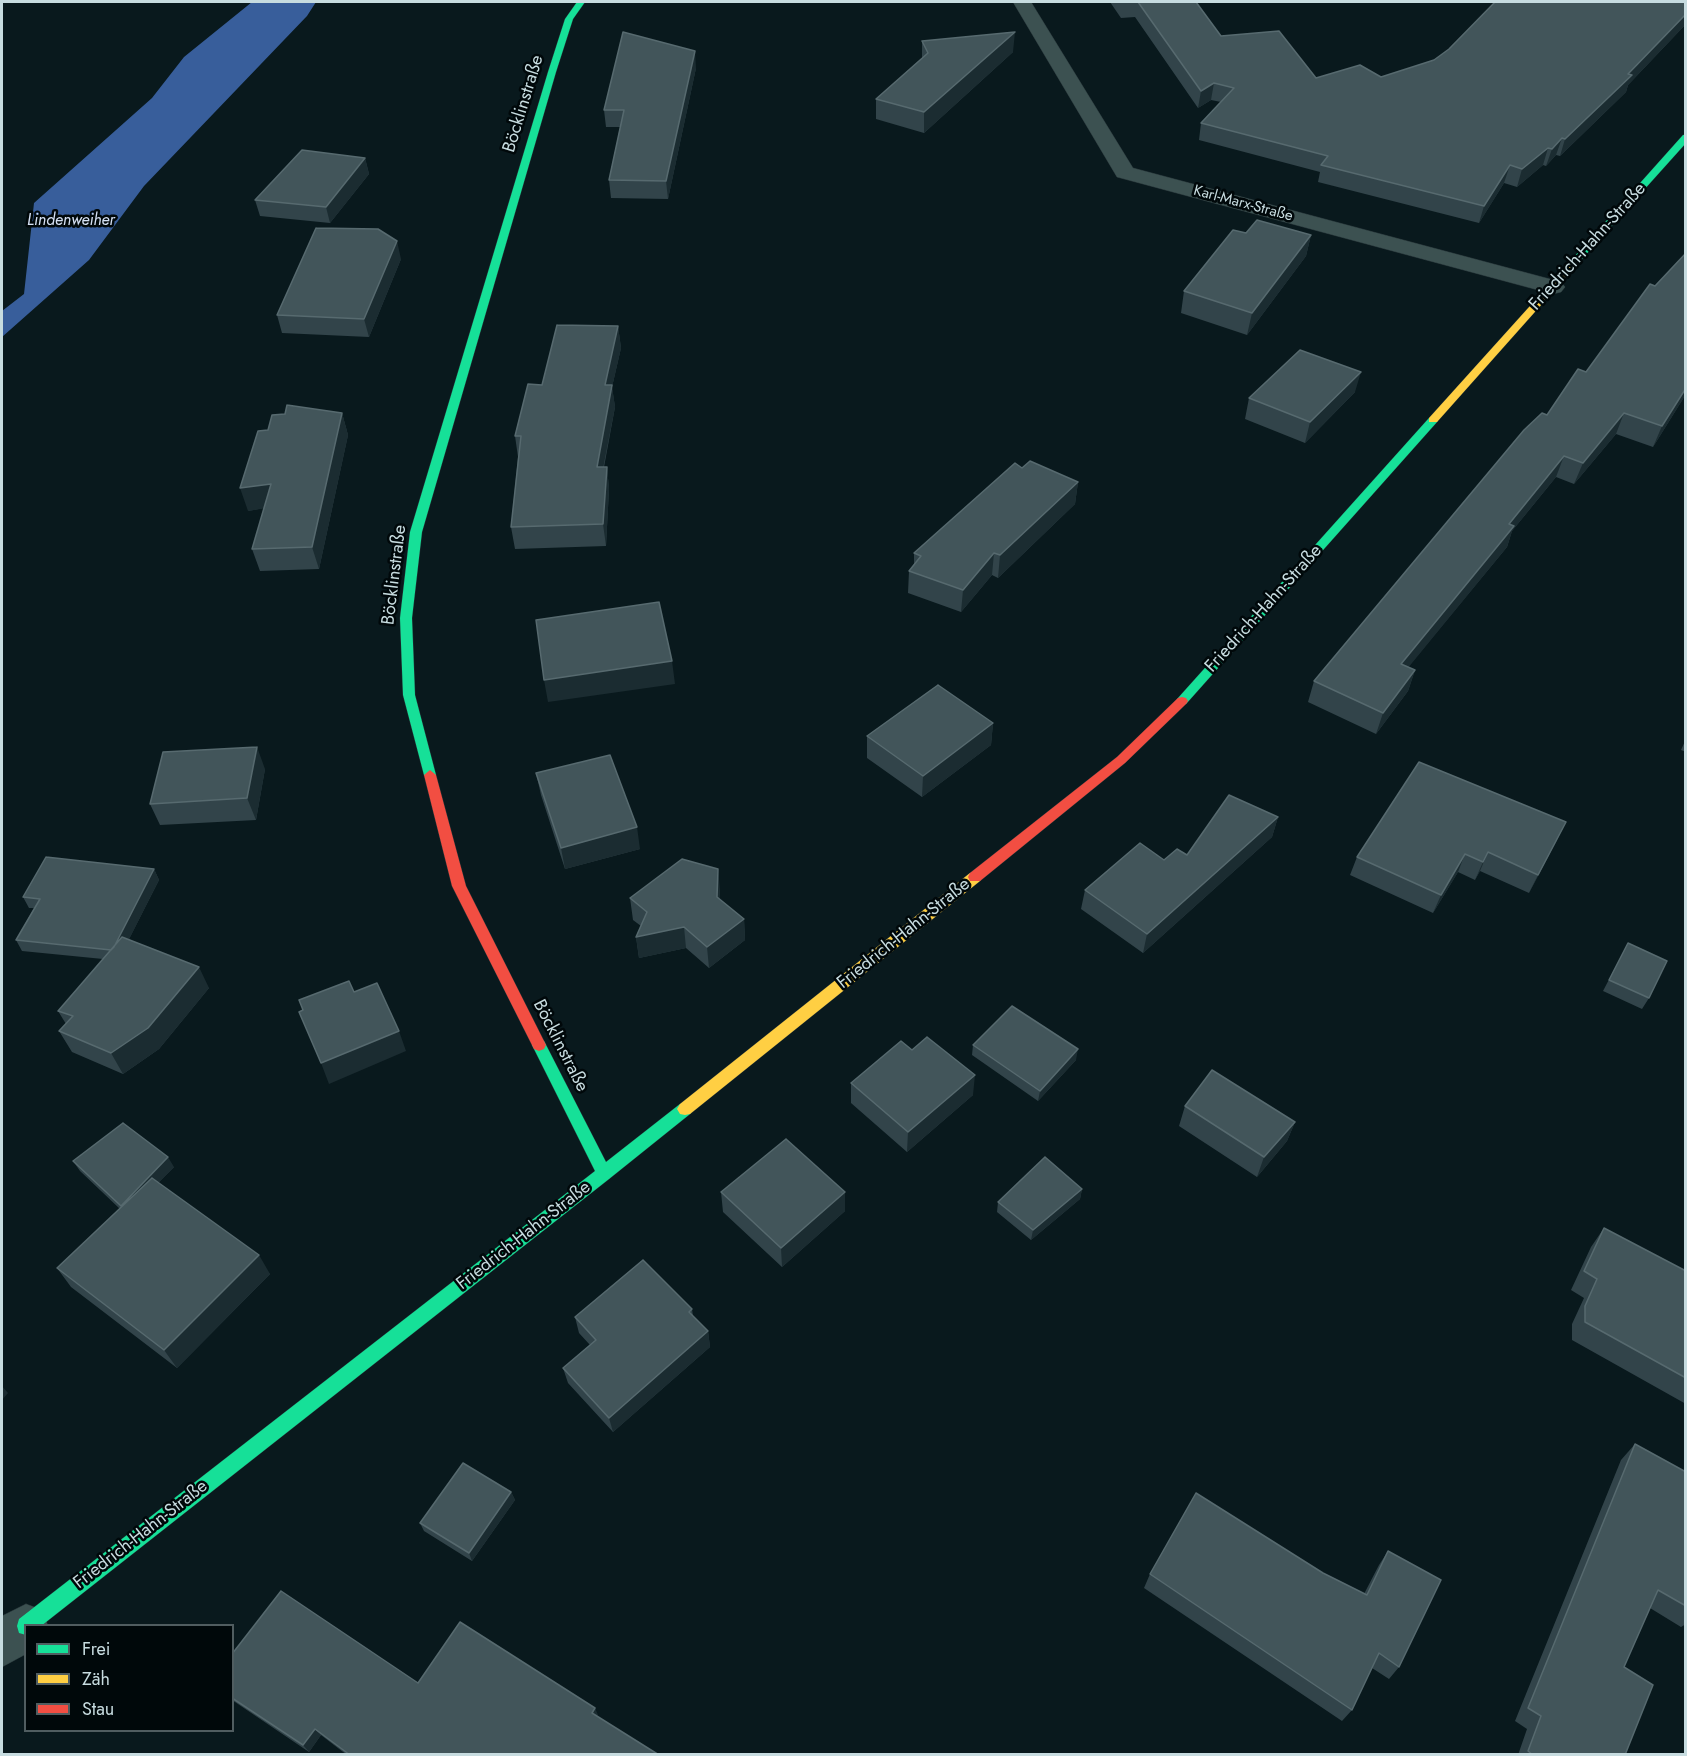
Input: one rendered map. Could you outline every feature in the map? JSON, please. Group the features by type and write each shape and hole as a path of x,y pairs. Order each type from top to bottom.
{"street":[{"name":"Böcklinstraße","path":"581,2 570,19 552,72 416,532 406,618 409,695 459,886 604,1174"},
{"name":"Karl-Marx-Straße","path":"1022,2 1125,172 1553,287"},
{"name":"Friedrich-Hahn-Straße","path":"29,1624 604,1174 1121,760 1183,700 1686,137"},
{"name":"Friedrich-Hahn-Straße","path":"2,1644 24,1628"}],"water":[{"name":"Lindenweiher","path":"252,2 316,2 307,16 144,186 89,260 2,337 2,311 24,294 34,203 152,98 184,57"}],"building":[{"path":"1138,2 1196,2 1221,36 1279,31 1316,78 1360,65 1381,77 1434,60 1449,49 1495,2 1686,2 1686,14 1628,74 1632,75 1565,139 1562,138 1552,149 1548,148 1522,169 1510,165 1484,206 1321,165 1328,156 1201,123 1234,88 1214,83 1201,91"},
{"path":"623,32 695,51 666,181 609,180 624,110 604,110"},
{"path":"1015,32 924,112 876,99 928,53 922,41"},
{"path":"302,150 365,158 326,207 255,200"},
{"path":"1257,220 1311,235 1252,313 1184,291 1233,230 1246,233"},
{"path":"316,228 378,229 397,241 364,319 277,315"},
{"path":"1686,253 1686,388 1662,426 1624,413 1583,463 1564,456 1509,524 1514,526 1401,664 1415,670 1383,713 1314,681 1524,430 1542,413 1547,415 1578,369 1586,372 1650,284 1655,286"},
{"path":"557,325 618,326 605,385 612,385 597,467 607,467 603,524 511,527 521,436 515,436 528,384 542,385"},
{"path":"1300,350 1361,372 1310,422 1249,398"},
{"path":"287,405 342,413 312,547 252,549 271,484 240,488 258,431 268,430 272,415 285,414"},
{"path":"1030,461 1078,482 1000,555 994,553 963,590 909,571 921,556 914,553 1015,463 1022,468"},
{"path":"659,602 672,661 544,680 536,620"},
{"path":"938,685 993,723 923,776 867,736"},
{"path":"257,747 247,798 150,804 163,752"},
{"path":"610,755 637,827 561,848 536,773"},
{"path":"1419,762 1566,822 1538,875 1488,852 1483,862 1465,854 1441,895 1357,857"},
{"path":"1229,795 1278,817 1147,934 1085,890 1140,843 1164,860 1177,849 1187,855"},
{"path":"46,857 154,869 111,950 16,940 40,899 23,897"},
{"path":"682,859 718,869 717,897 744,919 707,947 684,927 636,937 647,912 630,898"},
{"path":"122,937 199,967 148,1028 111,1053 59,1031 73,1016 58,1011"},
{"path":"1628,943 1667,961 1649,998 1609,980"},
{"path":"349,981 354,992 377,983 399,1031 321,1063 299,1012 303,1010 299,1000"},
{"path":"1012,1006 1078,1049 1040,1091 973,1045"},
{"path":"927,1037 975,1075 908,1132 851,1083 901,1041 912,1050"},
{"path":"1212,1070 1295,1122 1264,1157 1185,1106"},
{"path":"123,1123 168,1157 121,1206 73,1161"},
{"path":"786,1139 845,1192 781,1248 721,1192"},
{"path":"1045,1157 1082,1189 1033,1230 998,1202"},
{"path":"152,1178 259,1255 164,1350 57,1268"},
{"path":"1604,1228 1686,1271 1686,1378 1585,1322 1585,1306 1597,1279 1584,1271"},
{"path":"643,1260 692,1309 689,1312 708,1331 609,1418 563,1368 596,1340 575,1317"},
{"path":"1635,1444 1686,1472 1686,1606 1658,1590 1624,1667 1653,1685 1625,1755 1533,1755 1528,1751 1541,1716 1528,1708"},
{"path":"463,1463 511,1492 469,1553 420,1523"},
{"path":"1196,1493 1323,1573 1367,1595 1388,1551 1441,1580 1399,1667 1379,1653 1352,1710 1150,1574"},
{"path":"281,1591 418,1683 460,1622 595,1708 592,1713 659,1755 350,1755 315,1729 303,1745 234,1699 234,1651"}],"traffic: fast":[{"path":"430,775 409,695 406,618 416,532 552,72 569,19 581,2"},
{"path":"1569,268 1686,137"},
{"path":"1182,701 1433,420"},
{"path":"539,1045 604,1174"},
{"path":"29,1624 685,1109"}],"traffic: slow":[{"path":"1433,420 1569,268"},
{"path":"685,1109 975,877"}],"traffic: jam":[{"path":"975,877 1121,760 1182,701"},
{"path":"430,775 459,886 539,1045"}]}
